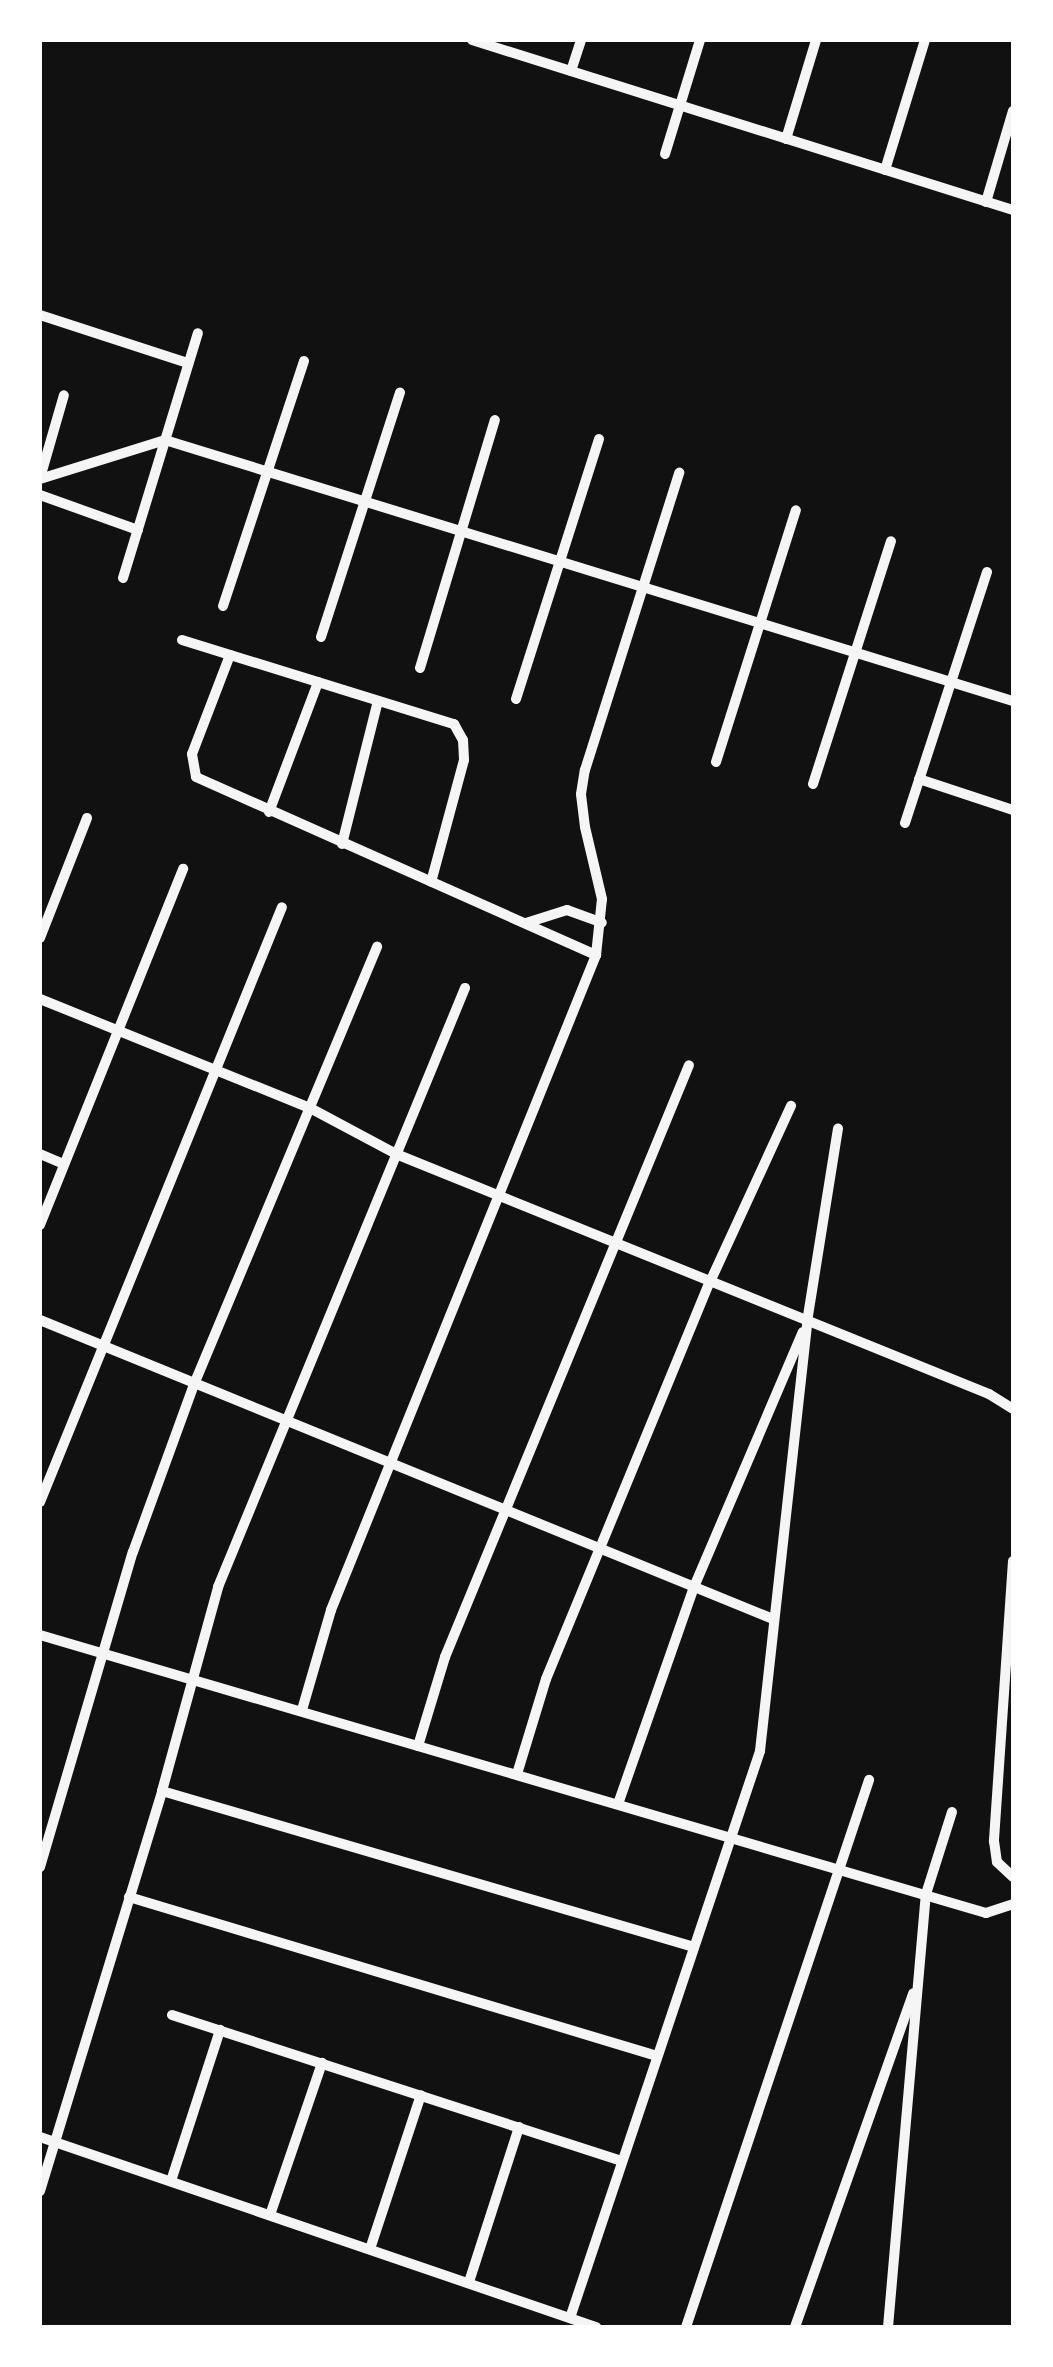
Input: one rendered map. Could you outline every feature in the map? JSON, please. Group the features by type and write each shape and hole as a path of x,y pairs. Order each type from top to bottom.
{"street":[{"path":"473,40 1013,210"},
{"path":"571,71 581,40"},
{"path":"665,154 700,40"},
{"path":"786,139 816,40"},
{"path":"885,170 925,40"},
{"path":"986,202 1013,111"},
{"path":"40,315 188,363"},
{"path":"123,578 198,333"},
{"path":"223,606 304,360"},
{"path":"320,637 400,392"},
{"path":"40,479 64,394"},
{"path":"420,668 495,420"},
{"path":"40,479 165,440 1013,701"},
{"path":"516,699 599,440"},
{"path":"302,1710 331,1610 394,1464 596,956 602,899 581,794 678,474"},
{"path":"40,495 138,530"},
{"path":"716,762 796,510"},
{"path":"813,784 891,541"},
{"path":"905,823 986,572"},
{"path":"182,640 454,724 463,740 464,760 431,882"},
{"path":"230,655 192,754 191,768 205,784 596,956"},
{"path":"268,812 318,682"},
{"path":"342,844 378,701"},
{"path":"919,780 1013,810"},
{"path":"40,938 87,818"},
{"path":"40,1225 182,869"},
{"path":"40,1502 282,907"},
{"path":"526,923 567,910 602,923"},
{"path":"40,1867 133,1552 194,1382 377,947"},
{"path":"40,2191 162,1791 218,1586 465,988"},
{"path":"40,998 118,1034 216,1068 310,1108 396,1154 989,1394 1013,1409"},
{"path":"418,1746 445,1657 689,1065"},
{"path":"518,1774 546,1679 710,1282 790,1106"},
{"path":"570,2318 760,1751 807,1322 838,1128"},
{"path":"40,1154 63,1164"},
{"path":"40,1320 773,1619"},
{"path":"618,1804 694,1587 807,1322"},
{"path":"1013,1562 994,1841 997,1862 1013,1877"},
{"path":"40,1635 986,1913 1013,1904"},
{"path":"686,2327 869,1780"},
{"path":"162,1791 694,1948"},
{"path":"888,2327 926,1894 952,1812"},
{"path":"129,1897 657,2056"},
{"path":"795,2327 919,1976"},
{"path":"172,2016 621,2162"},
{"path":"171,2182 220,2030"},
{"path":"270,2215 322,2063"},
{"path":"370,2249 421,2095"},
{"path":"468,2282 519,2127"},
{"path":"40,2136 596,2327"}]}
